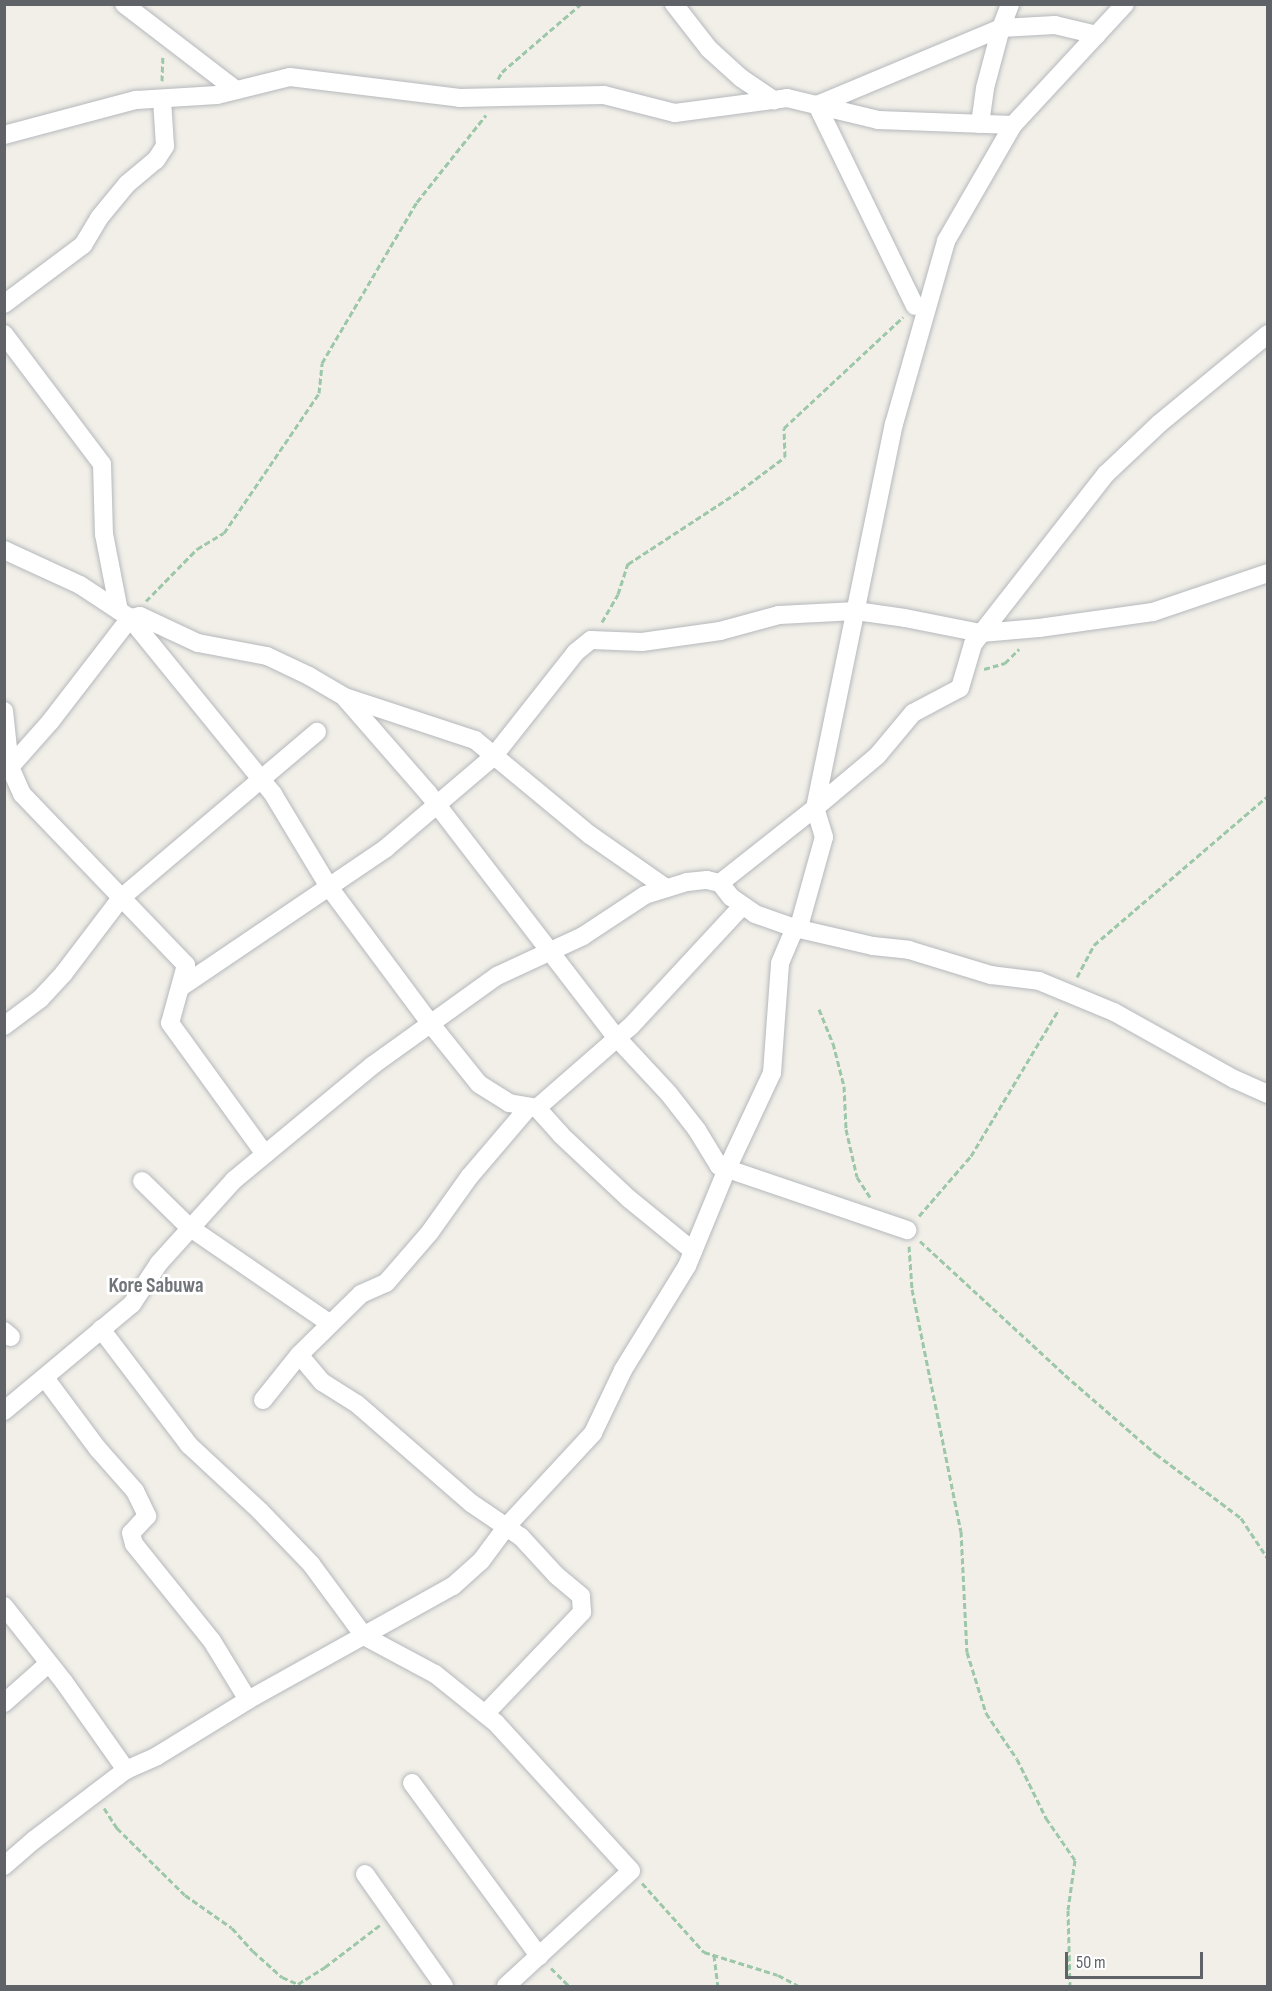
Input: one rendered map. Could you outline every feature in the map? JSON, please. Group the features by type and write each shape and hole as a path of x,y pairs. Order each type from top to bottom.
{"street":[{"path":"124,4 236,90"},
{"path":"674,4 709,49 741,78 774,100"},
{"path":"980,124 985,88 1010,4"},
{"path":"4,1866 34,1840 126,1770 157,1756 248,1700 453,1587 481,1561 507,1526 593,1433 623,1370 687,1266 727,1169 772,1073 780,963 795,928 800,923 824,837 815,808 894,424 946,241 1013,125 1125,4"},
{"path":"817,105 1001,28 1055,25 1097,35"},
{"path":"4,135 136,100 217,95 290,77 460,99 604,95 675,113 787,98 878,120 1013,125"},
{"path":"4,304 83,244 99,218 127,184 156,160 165,146 162,99"},
{"path":"817,105 915,306"},
{"path":"4,334 102,464 104,534 125,614 50,722 10,767"},
{"path":"720,883 877,756 913,713 960,688 973,644 1106,474 1160,423 1268,334"},
{"path":"4,550 80,585 125,614 273,794 329,887 429,1023 479,1084 509,1103 533,1107 620,1190 693,1251"},
{"path":"181,987 386,848 436,803 493,757 576,652 591,640 642,642 720,631 779,615 856,611 981,633 1039,628 1153,612 1268,573"},
{"path":"125,614 140,616 198,643 267,656 309,676 345,697 475,740 590,836 666,888"},
{"path":"345,697 436,803 617,1038 669,1094 697,1130 719,1166 883,1219 907,1230"},
{"path":"4,711 10,767 22,795 186,965 170,1023 265,1154"},
{"path":"4,1026 40,999 64,973 121,898 317,732"},
{"path":"4,1411 132,1305 159,1263 189,1227 234,1180 373,1065 497,976 584,936 645,895 687,882 707,880 720,883 731,897 755,914 795,928 873,946 909,950 991,975 1039,981 1114,1012 1234,1079 1268,1094"},
{"path":"263,1400 298,1355 329,1323 360,1294 386,1283 430,1232 470,1176 533,1107 617,1038 742,906"},
{"path":"142,1180 189,1227 329,1323"},
{"path":"101,1329 189,1445 260,1511 311,1564 364,1636 435,1674 485,1714 631,1871 506,1986"},
{"path":"298,1355 322,1382 357,1404 471,1503 507,1526 581,1596 582,1612 485,1714"},
{"path":"45,1378 98,1449 135,1491 147,1516 131,1533 134,1544 212,1641 248,1700"},
{"path":"4,1606 49,1663 126,1770"},
{"path":"4,1702 49,1663"},
{"path":"412,1783 539,1956"},
{"path":"365,1874 444,1986"}],"path":[{"path":"125,614 197,549 224,533 319,393 322,363 389,254 417,202 486,119 487,98 502,72 581,4"},
{"path":"162,99 163,35"},
{"path":"591,640 618,594 628,564 741,490 785,457 784,428 915,306"},
{"path":"964,674 1005,663 1039,628"},
{"path":"819,1009 833,1043 844,1086 846,1129 857,1177 883,1219"},
{"path":"907,1230 1073,1382 1156,1454 1241,1518 1268,1559"},
{"path":"907,1230 912,1289 961,1531 967,1652 986,1713 1017,1759 1046,1818 1075,1860 1068,1910 1070,1986"},
{"path":"96,1793 117,1828 185,1895 232,1928 282,1977 298,1984 325,1967 393,1915"},
{"path":"631,1871 704,1952 778,1975 799,1986"},
{"path":"714,1955 718,1986"},
{"path":"539,1956 569,1986"}],"district":[{"name":"Kore Sabuwa","path":"156,1286"}]}
